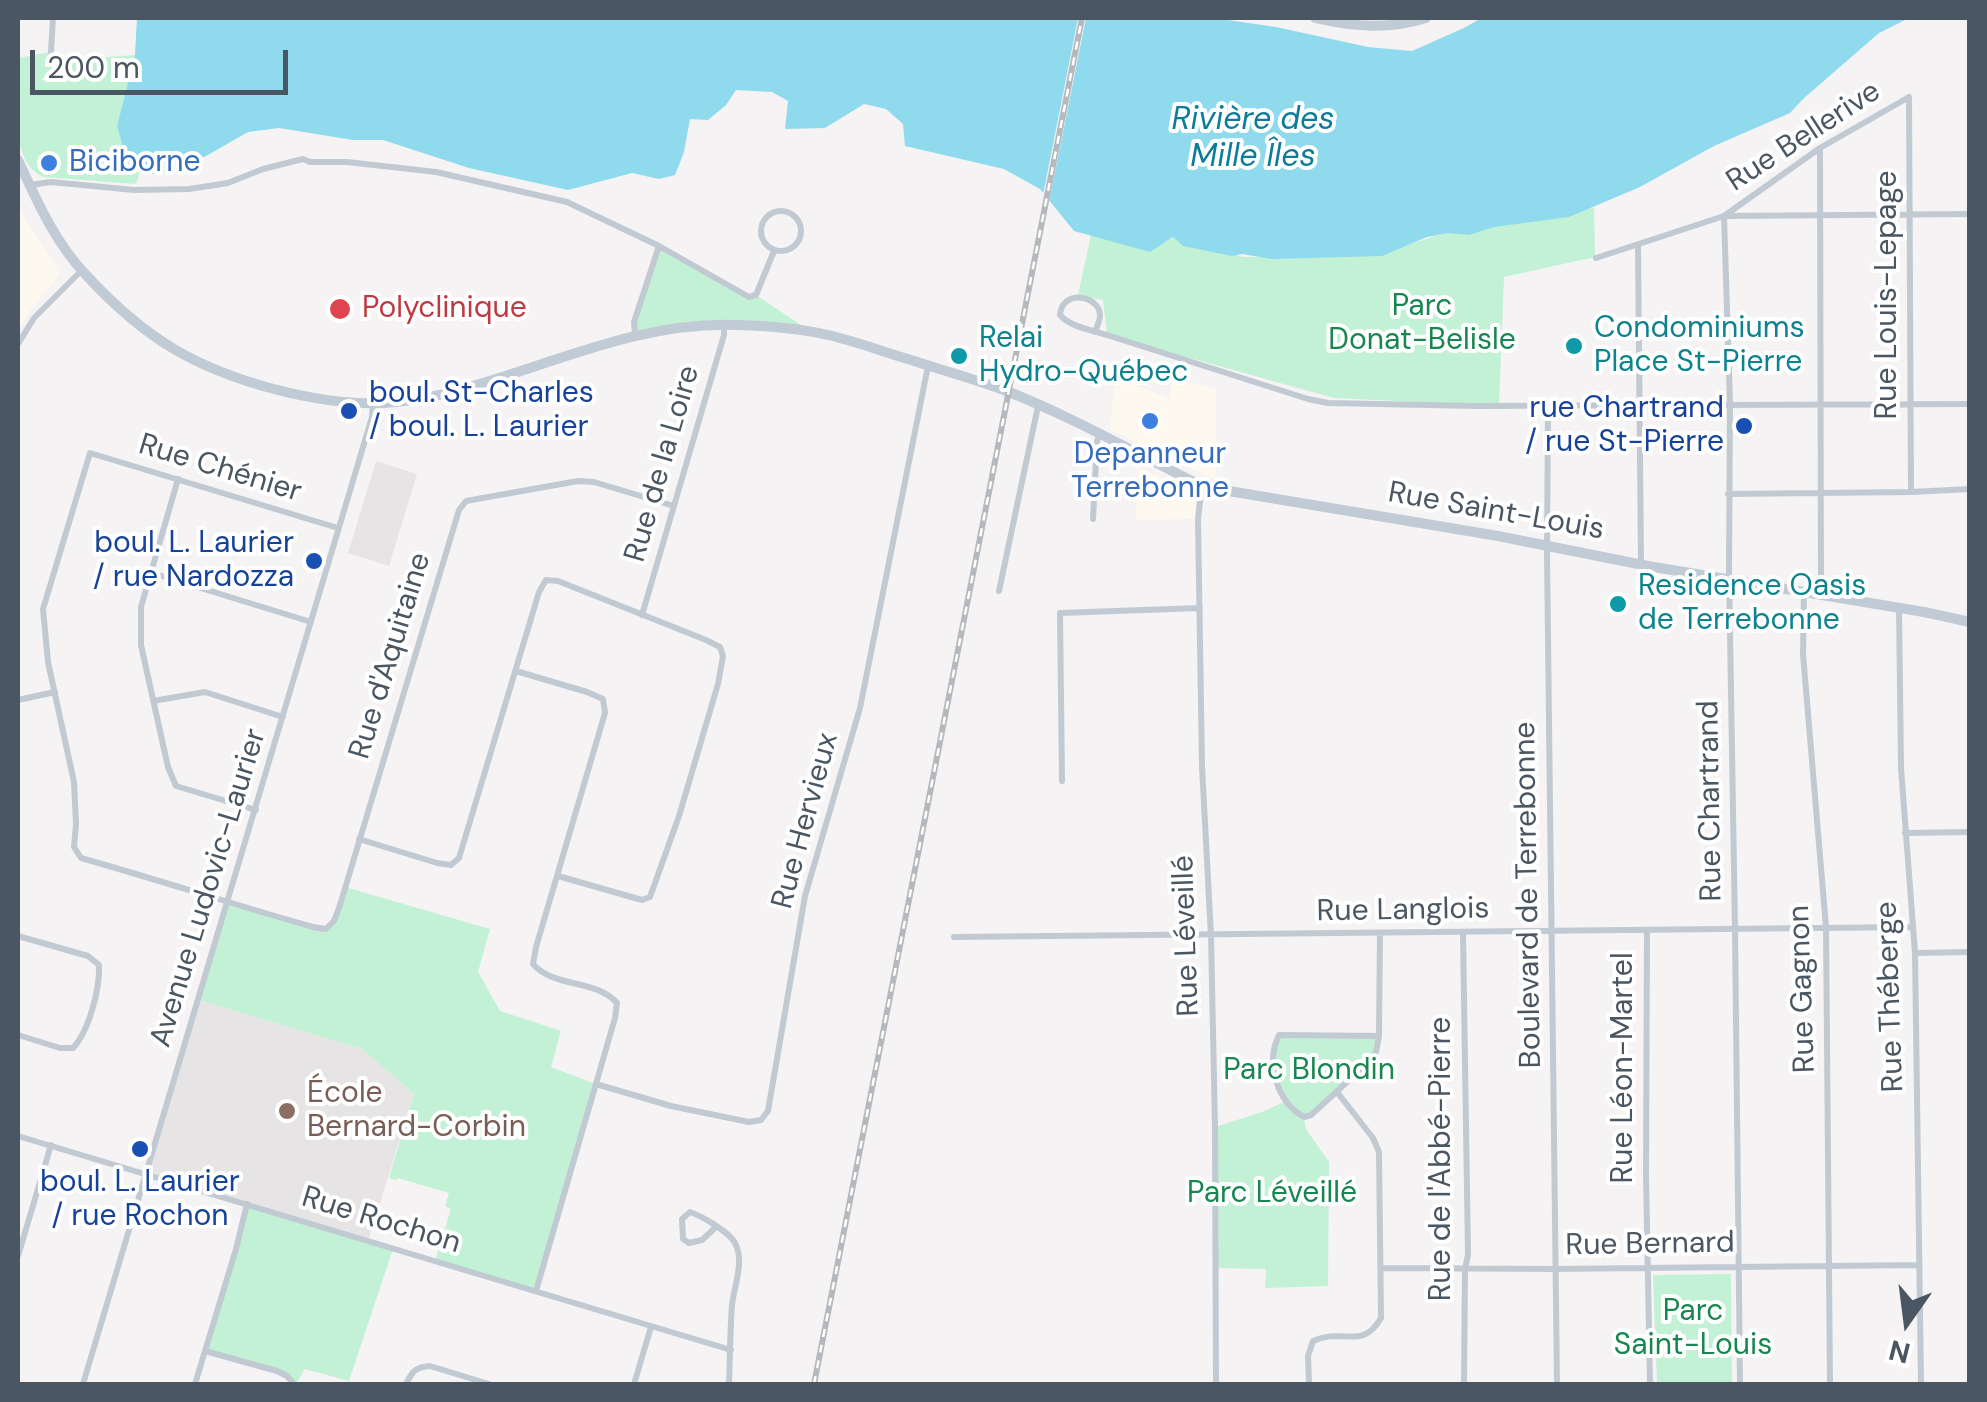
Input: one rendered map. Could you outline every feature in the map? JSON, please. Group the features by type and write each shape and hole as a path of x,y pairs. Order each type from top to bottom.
{"main road":[{"path":"1315,18 1378,27 1426,18"},
{"name":"Rue Saint-Louis","path":"18,160 48,224 82,270 133,318 185,355 271,387 373,403 414,400 446,394 636,335 724,324 772,327 822,334 999,388 1202,486 1970,622"}],"street":[{"path":"51,52 52,18"},
{"name":"Rue Bellerive","path":"1724,216 1820,148 1909,97"},
{"name":"Rue Louis-Lepage","path":"1909,97 1911,492"},
{"path":"1820,148 1821,595"},
{"path":"30,185 51,182 172,190 228,184 303,159 382,165 446,174 568,202 749,296 756,295 774,251"},
{"path":"788,212 799,222 801,235 788,251 774,251 762,237 762,224 769,214 788,212"},
{"path":"1596,258 1724,216 1970,214"},
{"name":"Rue Chartrand","path":"1724,216 1730,404 1740,1384"},
{"path":"1638,245 1641,565"},
{"path":"636,335 634,322 659,246"},
{"path":"18,344 34,318 82,270"},
{"path":"1096,332 1098,307 1077,298 1064,302 1060,316 1065,322 1096,332 1308,399 1328,403 1970,404"},
{"name":"Rue de la Loire","path":"642,615 724,324"},
{"name":"Rue Hervieux","path":"596,1084 671,1106 749,1122 761,1120 768,1110 805,896 860,708 928,366"},
{"path":"999,591 1034,402"},
{"name":"Avenue Ludovic-Laurier","path":"83,1384 284,717 373,403"},
{"name":"Boulevard de Terrebonne","path":"1548,406 1557,1384"},
{"path":"1093,519 1096,440 1100,434"},
{"name":"Rue Chénier","path":"54,692 43,608 90,453 338,528"},
{"path":"178,480 141,607 141,645 168,768 176,786 256,810"},
{"name":"Rue d'Aquitaine","path":"227,902 313,927 326,928 334,922 458,510 466,501 578,481 594,482 674,506"},
{"name":"Rue Léveillé","path":"1202,486 1198,518 1215,1127 1216,1384"},
{"path":"1728,494 1970,489"},
{"path":"152,573 312,622"},
{"path":"360,840 437,863 451,865 460,858 539,592 546,580 558,581 706,640 720,647 723,656 679,816 650,897 642,900 558,876"},
{"name":"Rue Gagnon","path":"1804,592 1803,654 1826,927 1830,1384"},
{"path":"1062,781 1060,613 1200,608"},
{"name":"Rue Théberge","path":"1899,608 1901,768 1916,954 1920,1384"},
{"path":"516,671 603,700 606,713 533,964 541,974 608,994 617,1003 616,1018 536,1290"},
{"path":"18,700 54,692 71,760 76,802 74,847 81,858 227,902"},
{"path":"153,702 205,692 284,717"},
{"path":"1905,832 1970,832"},
{"name":"Rue Langlois","path":"954,937 1913,927"},
{"name":"Rue Léon-Martel","path":"1647,931 1650,1384"},
{"name":"Rue de l'Abbé-Pierre","path":"1463,933 1468,1255 1464,1384"},
{"path":"1379,1036 1279,1036 1275,1042 1274,1083 1304,1118 1370,1061 1379,1036 1380,934"},
{"path":"18,936 88,956 100,964 100,979 83,1038 73,1048 18,1036"},
{"path":"1916,954 1970,952"},
{"path":"1309,1384 1308,1356 1313,1341 1326,1335 1364,1336 1374,1331 1381,1318 1379,1152 1373,1138 1336,1092"},
{"name":"Rue Rochon","path":"18,1136 730,1350"},
{"path":"18,1256 51,1146"},
{"path":"195,1384 247,1204"},
{"path":"716,1227 702,1240 689,1243 683,1238 682,1219 690,1212 701,1216 716,1227 734,1241 739,1261 732,1304 729,1384"},
{"name":"Rue Bernard","path":"1382,1268 1918,1265"},
{"path":"634,1384 651,1327"},
{"path":"205,1351 277,1371 294,1384"},
{"path":"406,1384 420,1366 488,1384"}],"shaded area":[{"path":"18,207 60,274 18,331"},
{"path":"1115,377 1168,398 1174,377 1216,390 1216,480 1110,430"},
{"path":"376,461 417,474 389,566 348,553"},
{"path":"1137,466 1195,494 1195,519 1136,520"},
{"name":"École Bernard-Corbin","path":"199,1000 362,1049 414,1094 368,1241 147,1174"}],"green space":[{"path":"51,52 55,61 135,55 117,126 124,151 140,172 136,184 44,177 24,157 17,125 18,58"},
{"name":"Parc Donat-Belisle","path":"1594,208 1595,257 1504,277 1499,406 1334,398 1107,335 1103,300 1078,295 1092,230 1166,242 1174,237 1243,257 1310,257 1395,249 1441,234"},
{"path":"659,246 749,296 756,295 814,334 758,326 636,339 637,319"},
{"path":"345,887 490,929 478,972 500,1011 561,1031 551,1067 596,1084 536,1291 435,1261 451,1209 445,1206 449,1193 389,1178 414,1094 362,1049 199,1000 227,903 326,929 334,921"},
{"name":"Parc Léveillé","path":"1279,1035 1379,1036 1376,1052 1304,1118 1306,1129 1329,1162 1328,1286 1265,1288 1266,1269 1215,1268 1215,1127 1286,1101 1274,1083 1275,1042"},
{"path":"249,1204 393,1249 349,1381 305,1369 296,1384 287,1377 207,1351"},
{"name":"Parc Saint-Louis","path":"1731,1274 1732,1384 1657,1384 1653,1275"}],"water":[{"name":"Rivière des Mille Îles","path":"137,18 1214,18 1368,47 1412,51 1481,18 1909,18 1879,33 1790,113 1714,146 1640,187 1569,217 1494,227 1469,235 1427,237 1382,256 1272,259 1183,246 1173,237 1150,252 1074,231 1040,189 1004,169 905,146 903,124 886,109 864,104 825,128 785,129 788,101 772,92 736,90 708,120 690,119 675,175 659,179 632,173 568,190 469,168 383,140 353,140 279,128 248,132 206,156 160,174 146,174 124,151 117,126 135,55"}],"pier":[{"path":"1078,18 1086,18 1048,207 1042,200"}],"railway":[{"path":"814,1384 1082,18"}],"place":[{"name":"Biciborne","path":"49,163"},
{"name":"Polyclinique","path":"340,309"},
{"name":"Condominiums Place St-Pierre","path":"1574,346"},
{"name":"Relai Hydro-Québec","path":"959,356"},
{"name":"boul. St-Charles / boul. L. Laurier","path":"349,411"},
{"name":"Depanneur Terrebonne","path":"1150,421"},
{"name":"rue Chartrand / rue St-Pierre","path":"1744,426"},
{"name":"boul. L. Laurier / rue Nardozza","path":"314,561"},
{"name":"Residence Oasis de Terrebonne","path":"1618,604"},
{"name":"École Bernard-Corbin","path":"287,1111"},
{"name":"boul. L. Laurier / rue Rochon","path":"140,1149"}],"park label":[{"name":"Parc Blondin","path":"1309,1071"}]}
